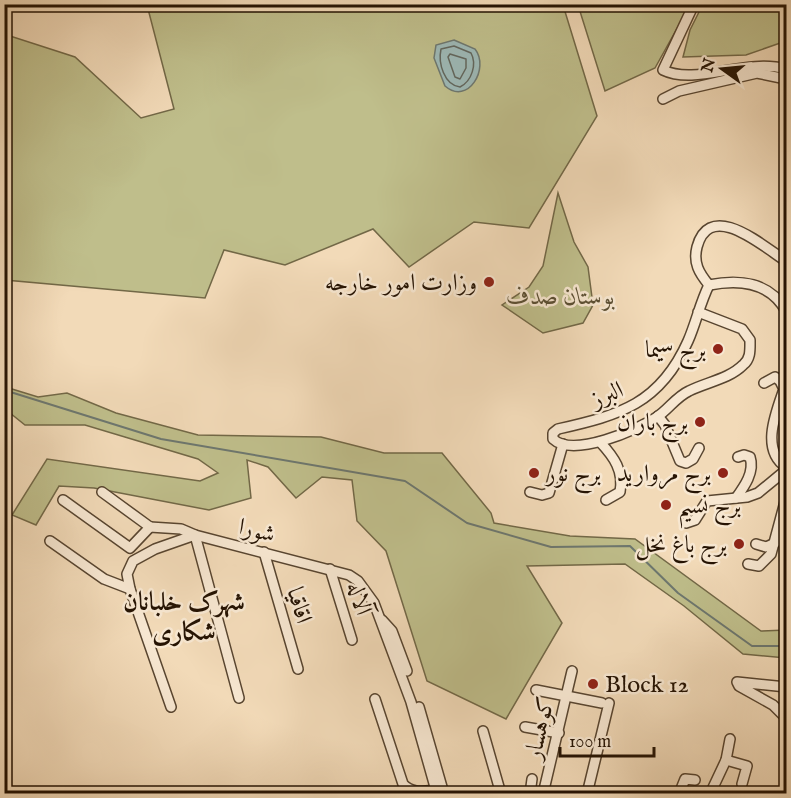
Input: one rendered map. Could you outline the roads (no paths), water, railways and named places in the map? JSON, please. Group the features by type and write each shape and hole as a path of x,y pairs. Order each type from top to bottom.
{"street":[{"path":"694,4 663,70 676,76 754,64 786,69"},
{"path":"663,99 679,91 757,74 786,79"},
{"path":"786,261 743,232 728,226 717,226 699,240 695,264 709,285 744,282 760,287 782,302 786,311"},
{"name":"البرز","path":"563,444 553,439 553,433 558,429 622,413 656,390 682,354 709,285"},
{"path":"530,492 542,495 549,493 563,444 600,442 657,416 674,399 687,391 731,375 744,365 750,355 750,340 742,329 698,312"},
{"path":"686,523 696,520 711,499 736,498 758,493 786,469 777,458 772,442 775,414 784,389 775,377 764,383"},
{"path":"657,416 665,425 680,461 686,463 693,459 699,448"},
{"path":"600,442 614,458 622,484 620,492 606,500"},
{"path":"736,498 744,487 752,464 750,457 744,455 738,457"},
{"path":"63,500 130,548 150,527 102,492"},
{"path":"748,564 759,566 766,561 775,543 786,498"},
{"name":"شورا","path":"150,527 181,529 195,535 330,569 358,581 375,603 411,702 439,792"},
{"path":"171,707 130,589 127,574 133,561 155,549 195,535 239,698"},
{"path":"50,542 104,579 130,589"},
{"path":"756,544 766,547 775,543"},
{"name":"اقاقیا","path":"264,552 298,669"},
{"name":"آلاله","path":"330,569 352,640"},
{"name":"کوهسار","path":"543,794 559,734 572,671"},
{"path":"786,688 737,682 739,686 773,705 786,718"},
{"path":"536,690 567,698 606,703 587,794"},
{"path":"375,699 403,784 408,789 417,792 439,792"},
{"path":"525,727 559,734"},
{"path":"483,731 501,794"},
{"path":"710,794 726,760 730,739"},
{"path":"726,760 747,766 742,784"},
{"path":"530,794 531,779"},
{"path":"679,794 685,779 695,780"}],"water":[{"path":"454,40 475,49 479,57 480,66 474,82 462,91 454,91 445,86 434,58 436,45"}],"waterway":[{"path":"4,390 161,439 405,481 467,523 551,547 630,546 678,593 752,646 786,646"}],"place":[{"name":"وزارت امور خارجه","path":"489,282"},
{"name":"برج سیما","path":"718,349"},
{"name":"برج باران","path":"700,422"},
{"name":"برج نور","path":"534,473"},
{"name":"برج مروارید","path":"723,473"},
{"name":"برج نسیم","path":"666,505"},
{"name":"برج باغ نخل","path":"739,544"},
{"name":"Block 12","path":"593,684"}],"district":[{"name":"شهرک خلبانان شکاری","path":"184,616"}],"park label":[{"name":"بوستان صدف","path":"561,296"}]}
